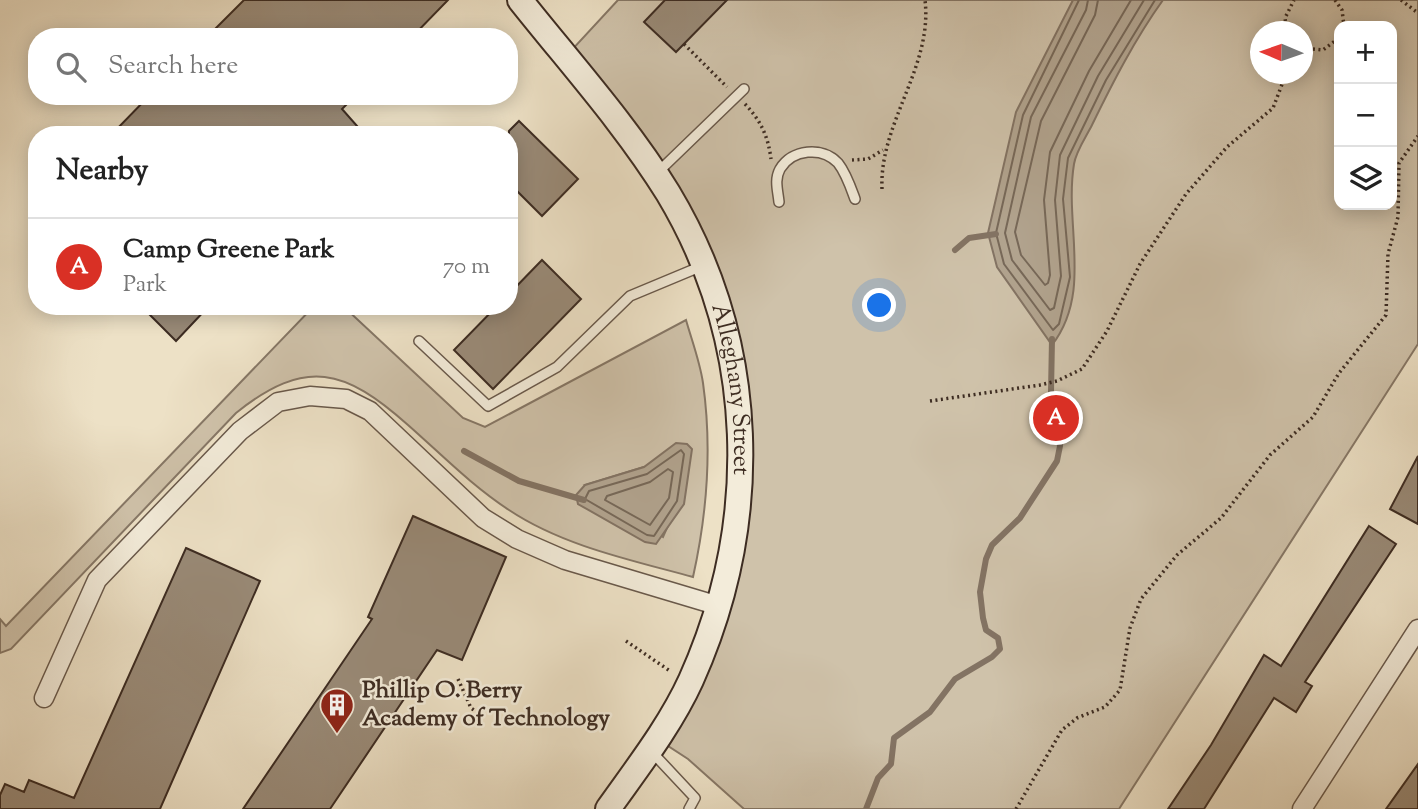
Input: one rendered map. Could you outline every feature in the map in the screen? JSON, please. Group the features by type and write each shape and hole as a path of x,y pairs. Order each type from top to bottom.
{"street":[{"name":"Alleghany Street","path":"520,0 655,175 696,245 717,299 731,350 743,446 736,533 719,606 690,682 650,749 608,809"},
{"path":"44,698 97,580 240,431 265,409 293,398 346,398 370,411 484,518 542,552 719,606"},
{"path":"1302,809 1418,629"}],"lane":[{"path":"655,175 744,89"},
{"path":"779,202 776,183 779,170 790,158 806,152 821,152 838,163 855,199"},
{"path":"419,341 488,406 557,367 630,296 704,265"},
{"path":"650,749 695,798 689,809"}],"path":[{"path":"882,189 881,166 885,149 909,92 924,29 925,0"},
{"path":"1285,21 1294,0"},
{"path":"1335,0 1342,10 1343,21"},
{"path":"1401,0 1418,13"},
{"path":"1313,49 1323,50 1334,41"},
{"path":"930,401 1040,385 1057,381 1082,369 1107,331 1140,264 1186,194 1227,147 1273,108 1282,84"},
{"path":"1016,809 1062,730 1077,718 1105,707 1120,690 1130,628 1141,599 1177,555 1220,519 1270,455 1314,417 1339,373 1386,315 1388,254 1398,216 1399,163 1418,136"},
{"path":"850,160 868,159 885,149"},
{"path":"626,641 672,672"},
{"path":"458,679 471,708 484,717"}],"shaded area":[{"path":"618,0 1418,0 1418,344 1119,809 744,809 688,759 659,740 737,537 719,296 568,54"},
{"path":"305,315 353,315 463,418 485,427 686,320 702,375 707,431 705,505 693,577 598,551 530,523 482,491 408,425 364,392 344,382 325,377 305,377 284,383 261,395 236,413 11,649 0,653 0,619 6,626","holes":["644,467 678,512 670,521 663,537 585,485"]}],"water":[{"path":"1073,0 1163,0 1125,61 1075,159 1072,187 1074,281 1064,325 1052,345 997,267 988,233 1016,112"},
{"path":"676,443 687,444 692,449 684,504 656,544 645,542 578,504 576,495 585,485 644,467"}],"building":[{"path":"244,0 448,0 421,28 216,28"},
{"path":"665,0 727,0 676,52 644,22"},
{"path":"140,105 346,105 342,109 357,126 120,126"},
{"path":"519,121 578,179 542,216 518,192 518,126 514,126"},
{"path":"542,260 581,299 493,389 454,350 488,315 518,315 518,285"},
{"path":"150,315 201,315 176,341"},
{"path":"1418,456 1418,524 1390,509"},
{"name":"Phillip O. Berry Academy of Technology","path":"413,516 506,557 462,660 437,650 330,809 243,809 372,619 368,617"},
{"path":"1369,526 1396,544 1305,682 1312,686 1296,712 1274,698 1204,809 1168,809 1211,745 1264,655 1281,666"},
{"path":"186,548 260,581 160,809 0,809 0,795 5,784 24,792 29,780 74,798"},
{"path":"1418,764 1418,809 1386,809"}],"waterway":[{"path":"955,250 969,238 996,234"},
{"path":"866,809 878,778 891,764 894,738 930,712 955,679 992,657 1000,649 998,638 986,630 980,592 986,559 992,545 1020,518 1057,461 1060,446 1051,392 1052,339"},
{"path":"464,451 519,481 584,500"}],"place":[{"name":"Camp Greene Park","path":"1056,418"},
{"name":"Phillip O. Berry Academy of Technology","path":"337,735"}]}
